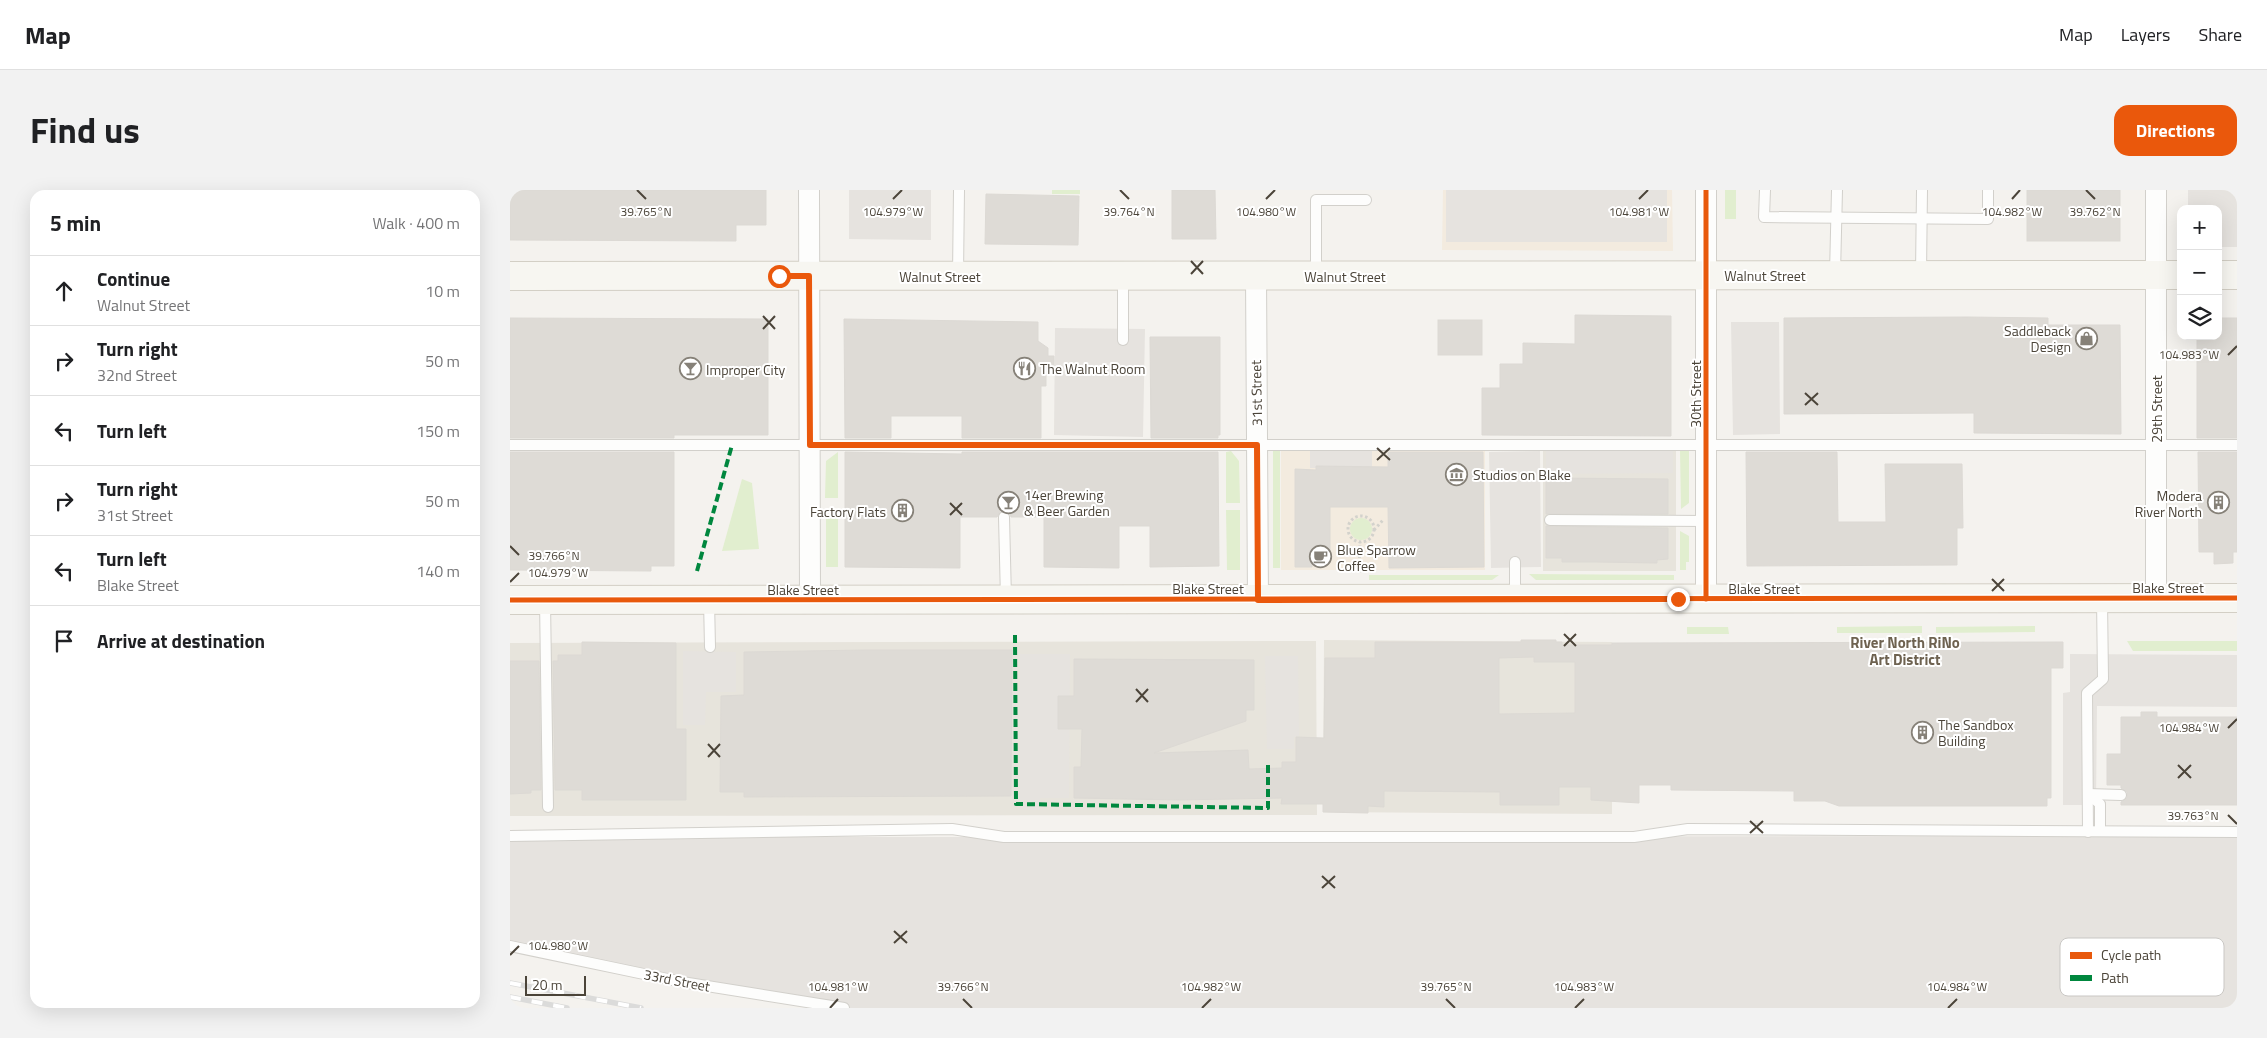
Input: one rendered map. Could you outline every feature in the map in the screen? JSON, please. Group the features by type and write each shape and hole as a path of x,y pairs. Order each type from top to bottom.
{"street":[{"path":"809,190 810,600"},
{"name":"30th Street","path":"1706,190 1706,599"},
{"name":"29th Street","path":"2156,190 2168,275 2156,445 2156,598"},
{"name":"Walnut Street","path":"510,276 2168,275"},
{"path":"2222,275 2237,275"},
{"name":"31st Street","path":"1256,276 1258,600"},
{"name":"Blake Street","path":"510,600 2237,598"}],"lane":[{"path":"958,276 959,190"},
{"path":"1765,190 1764,217 1988,219 1988,190"},
{"path":"1835,275 1837,190"},
{"path":"1920,275 1922,190"},
{"path":"1316,276 1316,200 1366,200"},
{"path":"1122,340 1123,276"},
{"path":"510,445 2237,445"},
{"path":"1004,517 1006,600"},
{"path":"1550,520 1706,521"},
{"path":"1515,562 1515,599"},
{"path":"2088,832 2087,693 2103,679 2102,598"},
{"path":"545,600 548,807"},
{"path":"709,600 710,647"},
{"path":"2088,794 2121,795"},
{"path":"2088,794 2100,804 2100,832"},
{"path":"510,836 952,829 1004,837 1634,836 1688,829 2237,832"},
{"name":"33rd Street","path":"510,946 682,982 844,1008"}],"path":[{"path":"1373,530 1368,519 1360,516 1352,519 1348,526 1349,534 1354,540 1360,542 1370,538 1373,530 1384,519"},
{"path":"1359,573 1360,542"}],"shaded area":[{"path":"849,190 931,190 931,240 849,239"},
{"path":"1443,190 1672,190 1673,251 1442,250"},
{"path":"1446,190 1667,190 1667,242 1446,242"},
{"path":"2188,190 2237,190 2237,247 2222,247 2222,205 2188,205"},
{"path":"1731,322 1779,322 1780,434 1733,435"},
{"path":"1055,328 1145,329 1143,437 1054,435"},
{"path":"1673,443 1673,473 1546,474 1546,444"},
{"path":"1310,444 1372,444 1372,468 1310,468"},
{"path":"1543,447 1676,447 1676,571 1543,571"},
{"path":"1281,448 1485,449 1485,570 1281,570"},
{"path":"1540,451 1541,567 1491,568 1489,452"},
{"path":"1324,640 1612,642 1612,814 1323,812"},
{"path":"1316,641 1317,815 510,816 510,643"},
{"path":"683,651 736,652 736,692 706,692 705,725 683,725"},
{"path":"1020,654 1070,654 1069,798 1040,798 1040,810 1020,810"},
{"path":"2070,654 2237,655 2237,707 2097,706 2096,805 2063,805 2063,693 2070,692"},
{"path":"1265,656 1298,656 1299,736 1294,737 1294,749 1267,749"},
{"path":"2237,836 2237,1008 844,1008 510,946 510,837"}],"green space":[{"path":"1052,190 1080,190 1080,194 1052,194"},
{"path":"1725,190 1736,190 1736,219 1725,219"},
{"path":"1273,450 1280,450 1280,568 1273,568"},
{"path":"1680,450 1689,450 1689,503 1681,509"},
{"path":"1231,451 1239,461 1240,503 1226,503 1226,452"},
{"path":"838,452 838,498 825,498 826,461"},
{"path":"742,479 752,483 759,549 722,551"},
{"path":"1226,510 1240,510 1240,570 1227,570"},
{"path":"826,517 838,517 838,567 826,567"},
{"path":"1361,518 1369,521 1372,529 1369,537 1361,540 1353,537 1350,529 1353,521"},
{"path":"1680,531 1689,536 1689,562 1686,562 1686,570 1680,570"},
{"path":"1529,574 1674,575 1674,580 1536,580"},
{"path":"1369,575 1499,575 1492,580 1369,580"},
{"path":"1922,626 1922,633 1837,633 1837,627"},
{"path":"2035,626 2035,632 1936,633 1936,627"},
{"path":"1687,627 1728,627 1729,634 1687,634"},
{"path":"2127,641 2237,641 2237,651 2133,651"}],"building":[{"path":"510,190 766,190 766,225 736,225 736,241 510,240"},
{"path":"1172,190 1215,190 1216,239 1172,239"},
{"path":"2027,190 2120,190 2120,241 2027,241"},
{"path":"986,194 1079,196 1078,245 985,244"},
{"path":"1575,315 1671,316 1671,436 1482,435 1482,388 1500,388 1500,364 1523,364 1523,343 1575,344"},
{"path":"510,318 768,319 768,435 674,435 674,438 510,438"},
{"path":"1784,318 2048,318 2048,325 2120,325 2121,434 1974,433 1974,413 1784,414"},
{"path":"2222,318 2237,318 2237,438 2197,438 2197,340 2222,340"},
{"path":"844,319 1038,322 1038,341 1048,348 1048,356 1054,356 1054,372 1046,372 1046,386 1041,386 1041,438 962,438 962,416 891,416 891,438 845,438"},
{"path":"1438,320 1482,320 1482,355 1438,355"},
{"path":"1150,337 1220,337 1220,435 1218,435 1218,438 1151,438"},
{"path":"510,452 674,452 674,566 651,566 651,571 510,570"},
{"path":"845,452 962,454 962,452 1218,452 1219,566 1150,567 1150,526 1119,526 1119,568 1044,567 1044,517 1011,517 1010,513 1004,510 1000,511 997,517 960,517 960,568 845,567"},
{"path":"1388,452 1483,452 1484,567 1389,568 1388,507 1330,507 1330,563 1312,563 1312,567 1295,567 1295,469 1316,470 1316,466 1388,467"},
{"path":"1746,452 1837,452 1838,522 1886,522 1885,464 1962,464 1963,528 1957,528 1957,565 1747,566"},
{"name":"Modera River North","path":"2198,452 2237,452 2237,552 2233,552 2233,563 2214,564 2214,552 2199,552"},
{"path":"1546,478 1668,479 1668,514 1546,514"},
{"path":"1546,526 1668,528 1668,559 1657,560 1657,563 1562,562 1562,558 1546,558"},
{"path":"1521,640 1556,640 1556,642 1562,642 1562,645 1612,645 1612,643 2063,642 2063,668 2051,668 2051,798 2047,798 2047,806 1839,806 1825,801 1794,801 1794,791 1671,790 1671,785 1639,785 1639,803 1591,800 1591,787 1559,787 1559,805 1500,805 1500,792 1384,791 1384,807 1368,806 1368,813 1323,812 1323,804 1281,804 1282,798 1179,800 1074,798 1074,767 1081,767 1082,729 1058,729 1058,696 1074,696 1074,659 1254,660 1254,710 1246,710 1246,721 1154,753 1248,750 1249,769 1282,768 1282,762 1296,762 1296,737 1324,738 1325,658 1375,658 1375,642 1521,642","holes":["1534,657 1534,662 1575,662 1575,713 1499,714 1499,658"]},
{"path":"582,642 676,643 676,729 686,729 686,800 582,800 582,790 555,790 553,661 558,661 558,655 582,655"},
{"path":"1012,650 1011,796 744,797 744,792 720,792 721,696 744,695 744,652"},
{"path":"510,661 539,661 541,790 531,790 531,793 510,794"},
{"path":"2141,712 2157,712 2157,717 2237,717 2237,805 2121,805 2121,802 2127,798 2127,792 2121,788 2121,785 2107,785 2107,754 2121,754 2121,717 2141,717"}],"railway":[{"path":"510,983 641,1008"},
{"path":"510,997 567,1008"}],"marked path":[{"path":"697,571 732,445"},
{"path":"1015,635 1016,804 1268,808 1268,765"}],"cycle path":[{"path":"1706,190 1706,599"},
{"path":"510,600 2237,598"}],"place":[{"name":"Saddleback Design","path":"2087,338"},
{"name":"The Walnut Room","path":"1024,368"},
{"name":"Improper City","path":"690,369"},
{"name":"Studios on Blake","path":"1457,474"},
{"name":"14er Brewing & Beer Garden","path":"1008,502"},
{"name":"Modera River North","path":"2218,503"},
{"name":"Factory Flats","path":"902,511"},
{"name":"Blue Sparrow Coffee","path":"1321,557"},
{"name":"The Sandbox Building","path":"1922,732"}],"district":[{"name":"River North RiNo Art District","path":"1905,650"}],"route":[{"path":"779,276 809,276 810,445 1257,445 1258,600 1678,599"}]}
